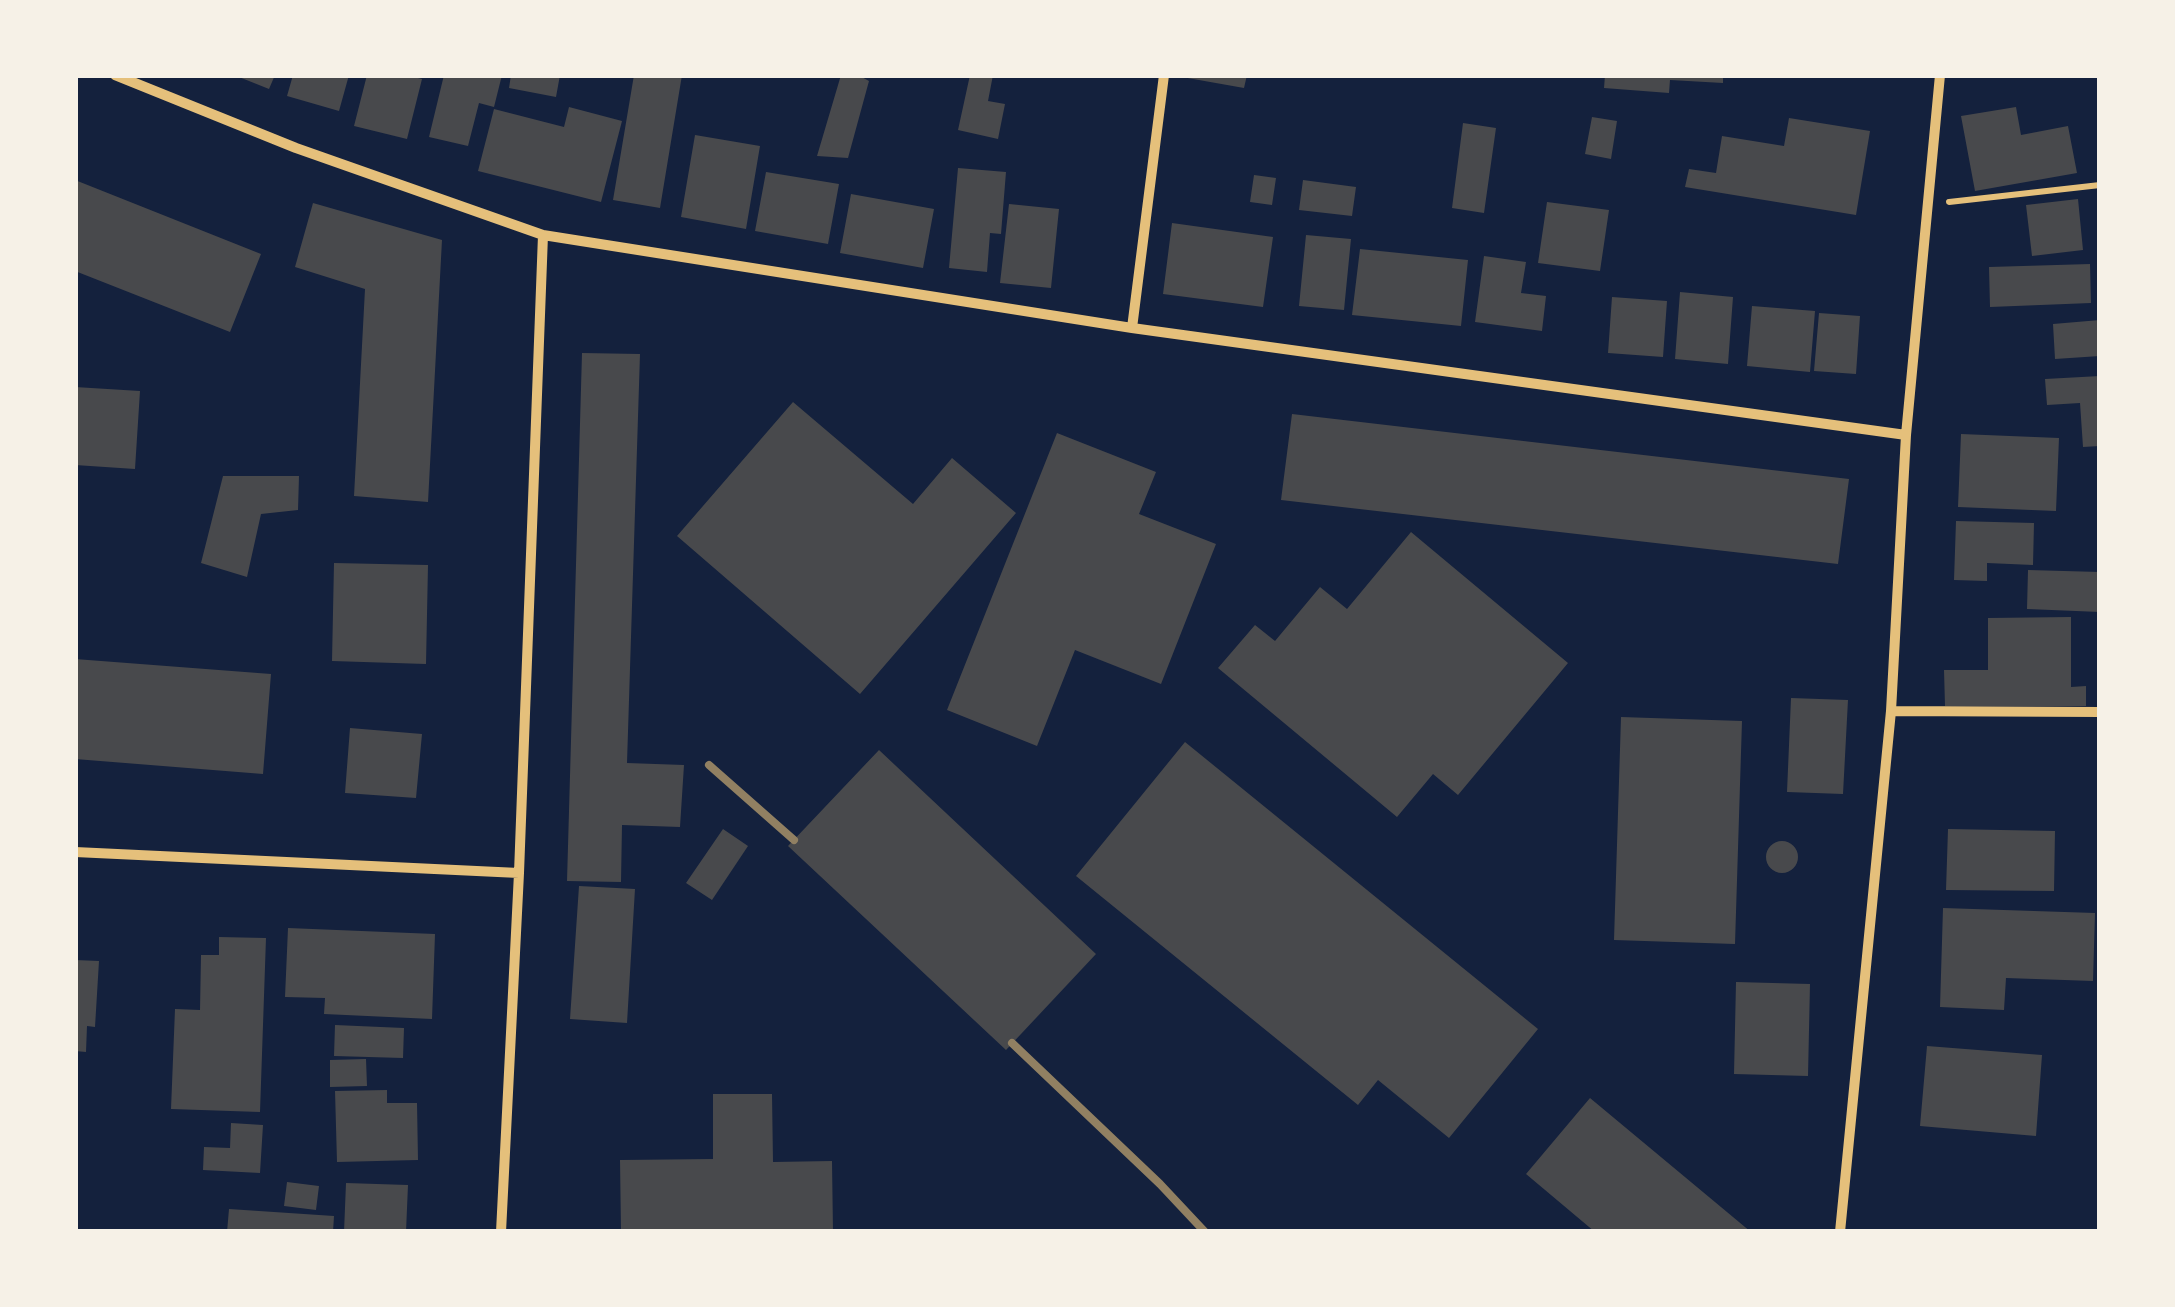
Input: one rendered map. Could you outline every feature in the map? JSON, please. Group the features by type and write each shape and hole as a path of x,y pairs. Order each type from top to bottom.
{"street":[{"path":"114,75 296,148 543,235 1132,328 1906,436"},
{"path":"1132,328 1164,75"},
{"path":"1840,1232 1891,711 1906,436 1940,75"},
{"path":"502,1232 543,235"},
{"path":"1891,711 2100,712"},
{"path":"75,852 518,873"}],"path":[{"path":"1928,204 2100,185"}],"building":[{"path":"234,75 275,75 269,89"},
{"path":"293,75 349,75 339,111 287,96"},
{"path":"367,75 422,79 407,139 354,126"},
{"path":"444,75 502,75 494,107 479,103 468,146 429,137"},
{"path":"511,75 560,75 556,97 509,88"},
{"path":"634,75 682,75 660,208 613,200"},
{"path":"841,75 858,75 869,81 848,158 817,156"},
{"path":"970,75 993,75 988,101 1005,104 998,139 958,130"},
{"path":"1182,75 1247,75 1244,88"},
{"path":"1605,75 1723,75 1723,83 1670,80 1669,93 1604,88"},
{"path":"569,107 622,121 601,202 478,171 494,109 564,127"},
{"path":"2016,107 2021,135 2068,126 2077,173 1975,191 1961,116"},
{"path":"1592,117 1617,121 1611,159 1585,154"},
{"path":"1789,118 1870,131 1856,215 1685,187 1689,169 1716,173 1722,136 1784,146"},
{"path":"1463,123 1496,128 1484,213 1452,208"},
{"path":"695,135 760,146 746,229 681,217"},
{"path":"958,168 1006,172 1001,234 990,233 987,272 949,268"},
{"path":"766,172 839,184 828,244 755,231"},
{"path":"1254,175 1276,178 1272,205 1250,202"},
{"path":"75,180 261,254 230,332 75,271"},
{"path":"1303,180 1356,187 1352,216 1299,210"},
{"path":"851,194 934,209 923,268 840,253"},
{"path":"2078,199 2083,250 2032,256 2026,205"},
{"path":"1547,202 1609,210 1600,271 1538,263"},
{"path":"313,203 442,240 428,502 354,496 365,289 295,267"},
{"path":"1009,204 1059,209 1051,288 1000,283"},
{"path":"1172,223 1273,237 1263,307 1163,294"},
{"path":"1306,235 1351,239 1344,310 1299,306"},
{"path":"1360,249 1468,260 1461,326 1352,315"},
{"path":"1484,256 1526,262 1521,293 1546,296 1542,331 1475,322"},
{"path":"2090,264 2091,303 1990,307 1989,267"},
{"path":"1680,292 1733,297 1728,364 1675,359"},
{"path":"1612,297 1667,301 1663,357 1608,353"},
{"path":"1752,306 1815,311 1810,372 1747,366"},
{"path":"1819,313 1860,316 1856,374 1814,371"},
{"path":"2100,320 2100,356 2055,359 2053,324"},
{"path":"582,353 640,354 627,763 684,765 680,827 622,825 621,882 567,881"},
{"path":"2100,376 2100,446 2083,447 2080,403 2047,405 2045,379"},
{"path":"75,387 140,391 135,469 75,465"},
{"path":"793,402 913,504 952,458 1016,513 860,694 677,536"},
{"path":"1292,414 1849,479 1838,564 1281,500"},
{"path":"1057,433 1156,472 1139,514 1216,544 1161,684 1075,650 1037,746 947,710"},
{"path":"1961,434 2059,438 2056,511 1958,507"},
{"path":"223,476 299,476 298,510 261,514 247,577 201,563"},
{"path":"1956,521 2034,523 2033,565 1987,563 1987,581 1954,580"},
{"path":"1411,532 1568,663 1458,795 1433,774 1397,817 1218,668 1255,625 1275,641 1320,587 1347,609"},
{"path":"334,563 428,565 426,664 332,661"},
{"path":"2028,570 2100,572 2100,612 2027,609"},
{"path":"2071,617 2071,687 2086,686 2086,706 1945,706 1944,670 1988,670 1988,618"},
{"path":"75,659 271,674 263,774 75,759"},
{"path":"1791,698 1848,700 1843,794 1787,792"},
{"path":"1621,717 1742,721 1735,944 1614,940"},
{"path":"350,728 422,734 416,798 345,793"},
{"path":"1185,742 1538,1029 1449,1138 1378,1080 1358,1105 1076,876"},
{"path":"879,750 1096,954 1006,1050 788,846"},
{"path":"723,829 748,846 712,900 686,883"},
{"path":"1948,829 2055,831 2054,891 1946,890"},
{"path":"1782,841 1794,845 1798,857 1794,869 1782,873 1770,869 1766,857 1770,845"},
{"path":"579,886 635,889 627,1023 570,1019"},
{"path":"1943,908 2095,913 2093,981 2006,978 2004,1010 1940,1007"},
{"path":"288,928 435,934 432,1019 324,1014 325,998 285,997"},
{"path":"219,937 266,938 260,1112 171,1109 175,1009 200,1010 201,955 219,955"},
{"path":"75,960 99,961 95,1027 87,1026 86,1052 75,1051"},
{"path":"1736,982 1810,984 1808,1076 1734,1074"},
{"path":"335,1025 404,1028 403,1058 334,1056"},
{"path":"1927,1046 2042,1055 2036,1136 1920,1126"},
{"path":"366,1059 367,1086 330,1087 330,1060"},
{"path":"387,1090 387,1103 417,1103 418,1160 337,1162 335,1091"},
{"path":"713,1094 772,1094 773,1162 832,1161 833,1232 621,1232 620,1160 713,1159"},
{"path":"1590,1098 1751,1232 1595,1232 1526,1174"},
{"path":"231,1123 263,1125 260,1173 203,1170 204,1147 230,1148"},
{"path":"287,1182 319,1186 316,1210 284,1206"},
{"path":"346,1183 408,1185 406,1232 344,1232"},
{"path":"229,1209 334,1216 333,1232 227,1232"}],"railway":[{"path":"709,765 794,840"},
{"path":"1012,1043 1205,1232"}]}
